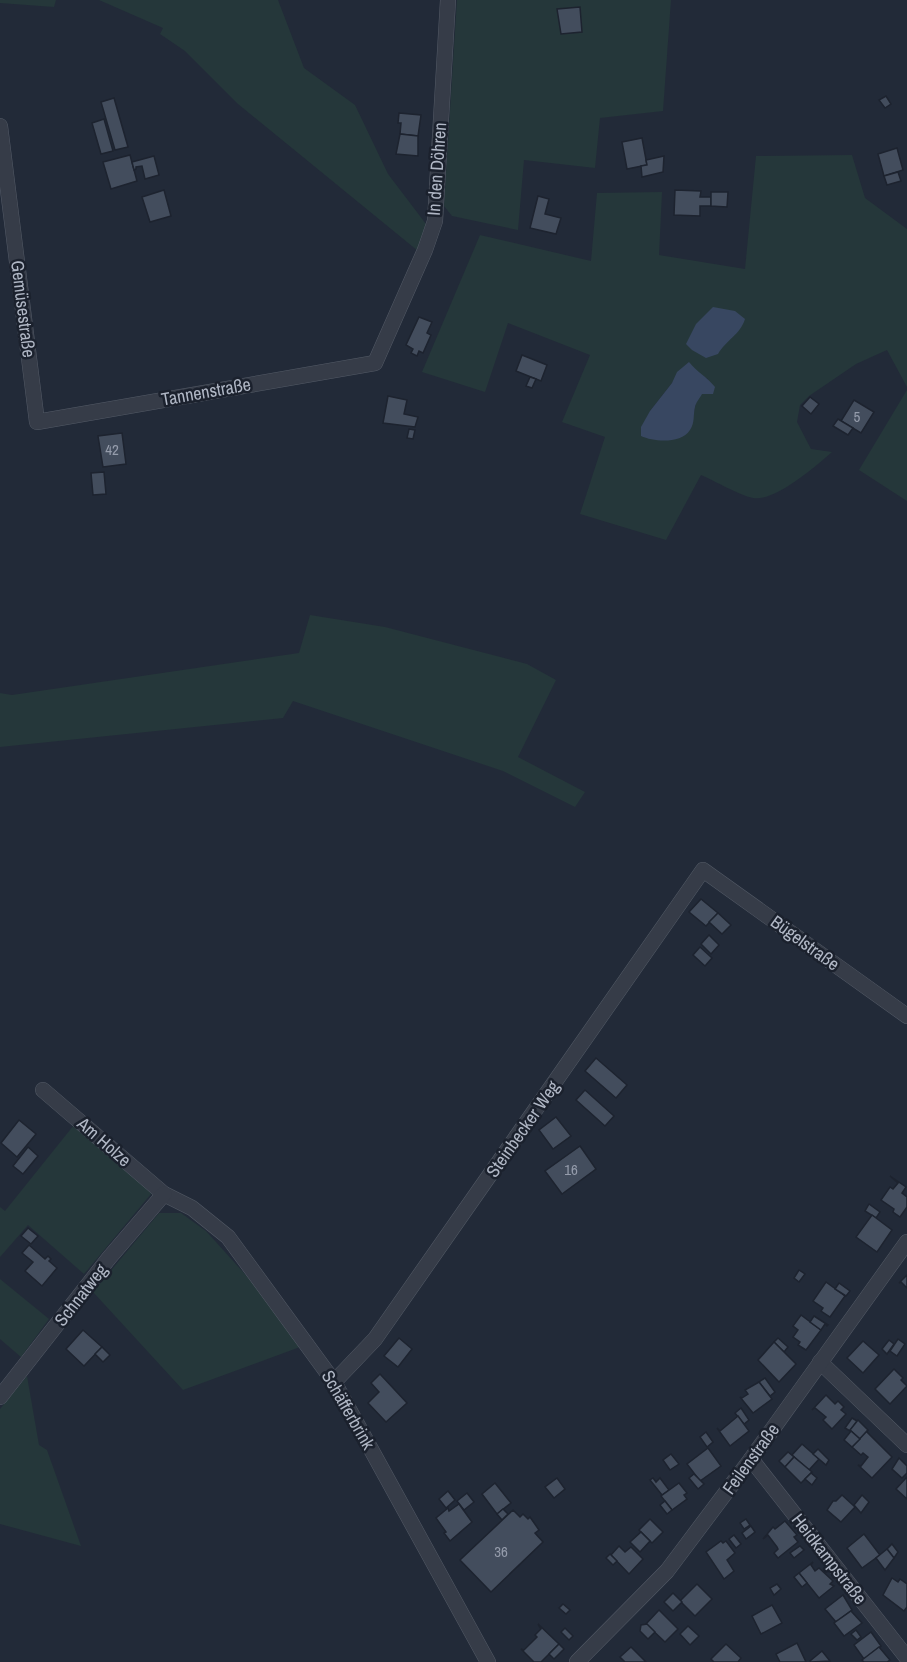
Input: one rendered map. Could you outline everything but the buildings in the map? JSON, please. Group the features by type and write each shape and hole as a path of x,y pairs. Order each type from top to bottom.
{"street":[{"name":"In den Döhren","path":"375,363 425,250 435,221 448,0"},
{"name":"Gemüsestraße","path":"0,126 37,422"},
{"name":"Tannenstraße","path":"37,422 375,363"},
{"name":"Bügelstraße","path":"703,870 907,1016"},
{"name":"Steinbecker Weg","path":"334,1382 375,1340 703,870"},
{"name":"Am Holze","path":"43,1090 165,1194"},
{"name":"Schäfferbrink","path":"165,1194 192,1208 228,1237 334,1382 488,1662"},
{"name":"Schnatweg","path":"0,1397 109,1258 165,1194"},
{"name":"Feilenstraße","path":"577,1662 667,1571 751,1459 907,1242"},
{"path":"820,1362 907,1444"},
{"name":"Heidkampstraße","path":"751,1459 907,1658"}],"shaded area":[{"path":"0,0 56,0 54,7 0,3"},
{"path":"99,0 278,0 304,68 355,105 388,174 426,224 418,251 238,104 185,51 160,34 163,28"},
{"path":"457,0 671,0 663,111 600,118 595,168 524,160 518,230 452,216 444,206"},
{"path":"852,155 865,198 907,229 907,387 887,350 856,364 809,396 800,405 797,422 811,449 832,452 795,482 762,498 747,496 701,475 666,540 580,514 605,437 562,422 590,355 508,323 485,392 422,372 480,235 591,261 597,193 662,192 659,255 745,269 756,156","holes":["698,374 708,379 696,404 691,426 685,435 650,411 672,383"]},
{"path":"907,390 907,501 859,470"},
{"path":"310,615 385,627 527,664 556,680 518,757 585,792 575,807 503,771 293,701 283,718 0,747 0,693 12,695 299,653"},
{"path":"74,1125 147,1187 151,1194 84,1274 28,1225 0,1257 0,1207 5,1211"},
{"path":"159,1213 181,1213 206,1231 272,1304 300,1347 183,1390 93,1292"},
{"path":"0,1279 49,1319 21,1357 0,1339"},
{"path":"27,1376 39,1445 47,1450 81,1546 0,1524 0,1409"}],"water":[{"path":"713,307 735,311 745,319 740,329 718,354 706,358 686,344 696,324"},
{"path":"689,362 715,387 713,394 702,394 697,402 690,430 686,435 674,440 653,440 641,436 641,427 650,411 672,383 677,372"}]}
